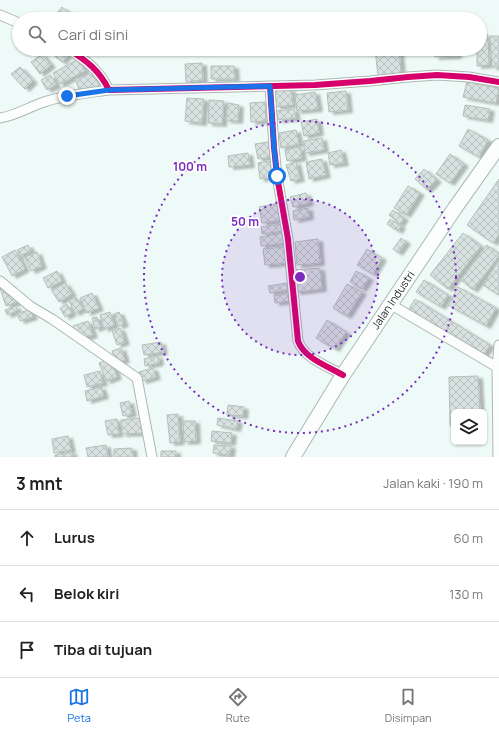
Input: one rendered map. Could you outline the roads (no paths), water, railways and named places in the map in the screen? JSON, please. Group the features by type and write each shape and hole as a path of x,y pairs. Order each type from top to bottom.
{"main road":[{"name":"Jalan Industri","path":"293,457 343,375 390,304 499,146"}],"street":[{"path":"0,15 12,20"},
{"path":"78,56 96,70 109,90"},
{"path":"0,118 8,117 45,102 67,96 109,90 270,86 370,81 437,75 469,77 499,82"},
{"path":"270,86 274,147 288,239 298,341 300,347 306,354 343,375"},
{"path":"0,281 30,306 52,319 137,378 152,457"},
{"path":"390,304 497,367"},
{"path":"498,457 497,367 499,345"}]}
